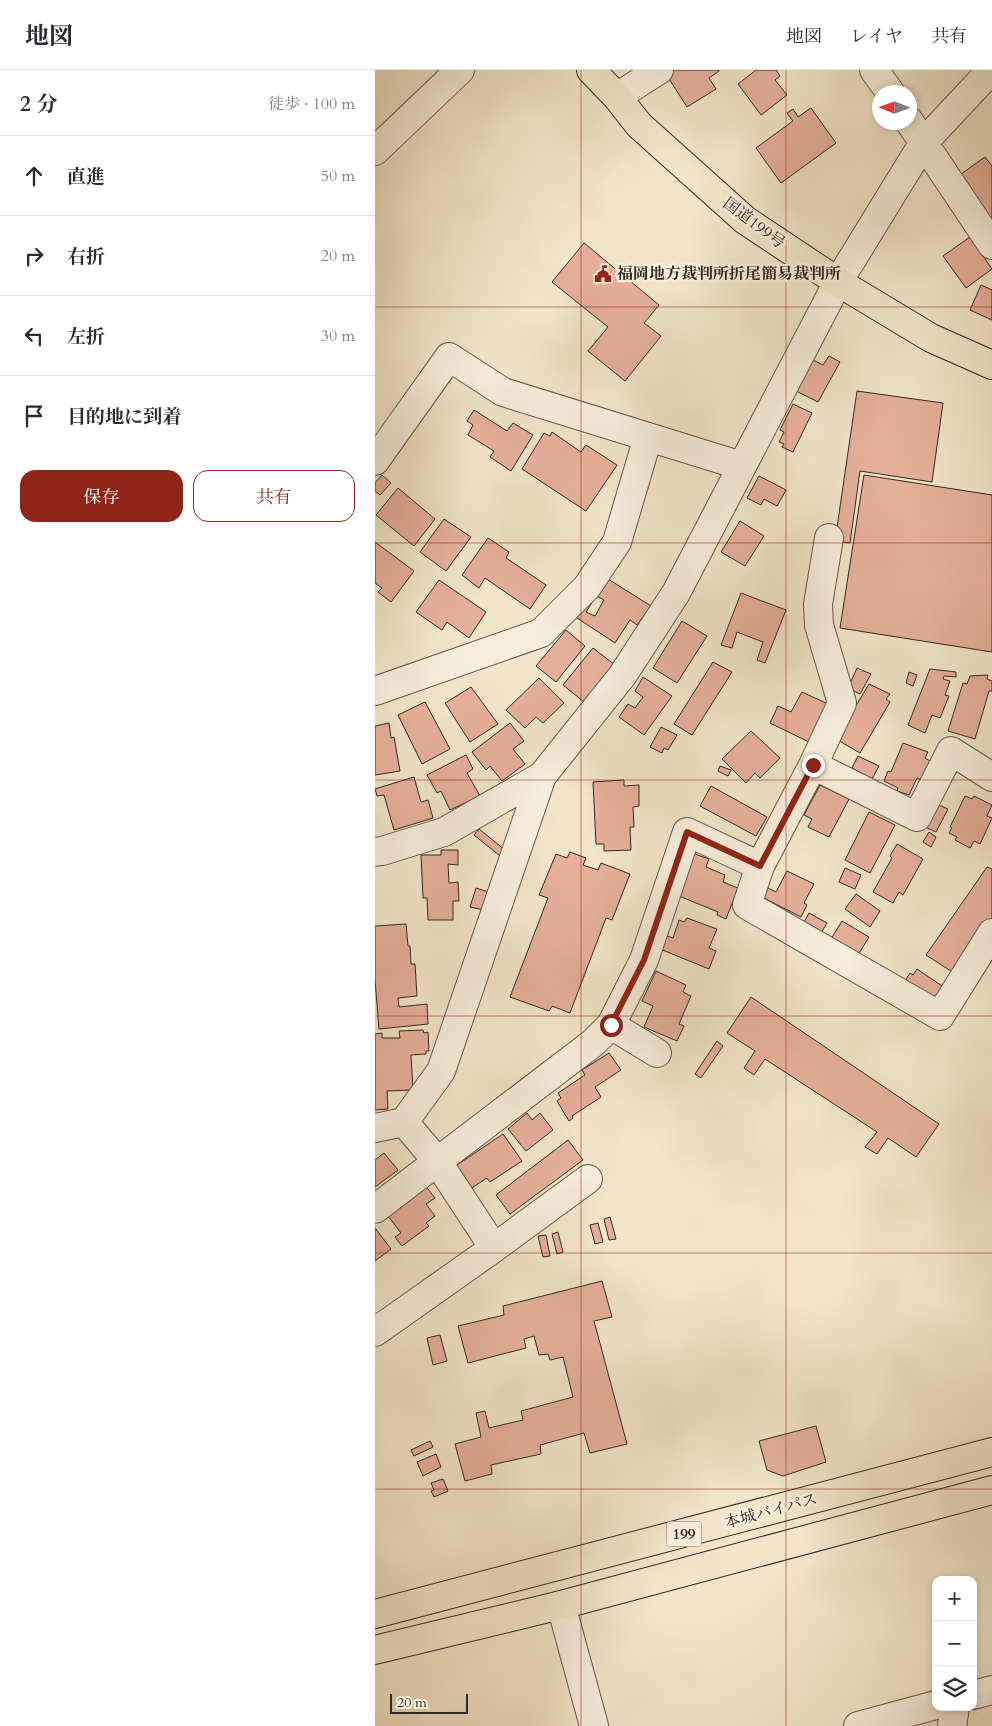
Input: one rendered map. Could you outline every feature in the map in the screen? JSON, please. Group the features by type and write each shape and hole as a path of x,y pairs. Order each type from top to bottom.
{"highway":[{"name":"国道199号","path":"591,70 617,97 639,125 745,220 838,282 931,338 992,364"},
{"name":"国道199号","path":"600,70 617,97"},
{"name":"本城バイパス","path":"375,1614 992,1452"},
{"name":"199","path":"375,1650 561,1605 992,1490"}],"street":[{"path":"375,151 460,70"},
{"path":"617,97 659,70"},
{"path":"874,70 885,85"},
{"path":"375,1128 404,1122 441,1071 543,776 623,676 676,593 917,131 992,72"},
{"path":"917,131 992,245"},
{"path":"378,452 449,357 503,392 742,466"},
{"path":"375,691 541,633 587,587 617,542 648,437"},
{"path":"829,538 818,604 819,625 842,703 813,765 760,866 747,905 940,1016 992,933"},
{"path":"813,765 917,817 951,750 992,777"},
{"path":"375,852 444,832 543,776"},
{"path":"375,1209 593,1043 611,1025 644,960 687,832 760,866"},
{"path":"611,1025 657,1053"},
{"path":"404,1122 437,1161 495,1248"},
{"path":"375,1332 589,1179"},
{"path":"561,1605 594,1726"},
{"path":"977,1694 992,1690"},
{"path":"858,1726 932,1706"},
{"path":"952,1726 954,1711"}],"building":[{"path":"672,70 719,70 709,78 716,89 687,107 666,74"},
{"path":"756,70 776,70 780,76 775,80 787,95 761,115 738,84"},
{"path":"811,108 836,143 781,183 756,148 793,121 787,113 793,109 798,117"},
{"path":"985,157 992,166 992,231 954,179"},
{"path":"970,237 992,269 966,288 943,256"},
{"path":"584,243 659,305 644,323 661,336 625,381 588,351 608,327 552,282"},
{"path":"981,285 992,290 992,320 970,310"},
{"path":"829,356 840,362 818,402 794,390 811,359 823,365"},
{"path":"857,391 943,403 932,482 860,471 850,543 835,541"},
{"path":"793,404 812,413 793,452 782,447 784,444 779,442 784,432 780,430"},
{"path":"474,410 507,431 513,423 533,435 511,471 490,457 494,451 468,435 473,425 467,421"},
{"path":"552,432 581,452 586,445 617,465 586,511 522,469 544,433 550,436"},
{"path":"382,475 391,483 380,495 375,491 375,483"},
{"path":"864,475 992,495 992,652 840,628"},
{"path":"759,476 786,490 777,506 764,499 761,505 747,498"},
{"path":"398,488 435,519 414,546 376,515"},
{"path":"444,519 471,537 446,571 420,552"},
{"path":"740,521 764,536 745,566 721,552"},
{"path":"488,538 509,552 506,558 546,585 530,609 485,578 479,588 462,575"},
{"path":"375,542 414,571 391,602 378,592 382,588 375,583"},
{"path":"608,579 651,606 637,625 630,620 615,643 574,616 595,598 586,612 595,616 604,600 597,596"},
{"path":"439,580 486,612 469,638 447,622 442,630 416,612"},
{"path":"741,593 786,610 765,663 757,660 763,642 737,632 732,648 721,645"},
{"path":"682,621 707,636 677,683 653,668"},
{"path":"566,630 585,646 556,682 536,666"},
{"path":"593,648 615,665 584,702 563,685"},
{"path":"713,662 732,672 692,735 674,724"},
{"path":"857,668 871,674 860,694 848,688"},
{"path":"930,669 956,672 956,677 944,676 943,679 950,681 945,695 949,696 940,718 932,715 925,733 908,725"},
{"path":"909,672 917,675 913,686 906,683"},
{"path":"988,675 987,679 992,681 992,691 989,691 975,739 948,731 963,683 967,684 970,676"},
{"path":"643,677 672,696 644,735 619,717 628,704 635,708 643,697 635,691"},
{"path":"539,678 564,703 543,723 536,717 525,728 506,710"},
{"path":"869,684 890,694 886,699 890,702 860,753 836,739"},
{"path":"471,687 498,724 470,742 445,703"},
{"path":"802,692 828,704 809,742 770,723 778,706 791,712"},
{"path":"425,702 450,749 422,764 398,715"},
{"path":"389,723 391,738 394,737 400,771 375,775 375,726"},
{"path":"510,723 524,741 513,749 525,764 502,781 490,766 486,770 472,752"},
{"path":"661,727 677,735 668,750 664,748 662,753 650,747"},
{"path":"751,731 780,758 760,778 755,773 746,783 722,759"},
{"path":"903,743 928,752 925,758 930,761 921,780 917,778 909,795 897,791 898,788 884,781 888,771 891,772"},
{"path":"466,755 473,769 467,773 480,796 450,810 441,791 437,793 427,775"},
{"path":"858,756 879,766 872,779 852,768"},
{"path":"720,766 731,770 728,776 718,771"},
{"path":"414,777 421,802 428,800 433,818 394,830 384,795 377,796 375,789"},
{"path":"624,780 624,786 639,785 639,806 633,807 634,827 630,827 631,850 604,851 604,844 596,844 593,782"},
{"path":"820,785 849,799 829,837 808,827 812,819 804,815"},
{"path":"711,786 767,817 756,836 700,806"},
{"path":"965,796 972,799 974,796 992,805 987,816 992,818 980,844 974,841 970,848 955,840 957,837 949,833"},
{"path":"934,803 948,809 936,832 923,826"},
{"path":"869,812 895,825 870,873 845,860"},
{"path":"479,829 505,850 500,856 474,835"},
{"path":"929,832 936,837 931,847 923,842"},
{"path":"897,844 923,859 903,895 899,892 893,903 873,892 892,858 890,856"},
{"path":"441,850 458,850 458,865 448,864 449,883 458,882 459,901 453,901 453,920 428,920 427,898 423,898 421,855 441,855"},
{"path":"570,852 586,858 583,865 598,870 601,863 630,874 612,920 606,918 570,1013 552,1006 549,1011 510,997 548,898 539,895 556,854 567,858"},
{"path":"692,853 709,859 706,867 725,875 723,882 738,888 726,919 717,915 718,912 679,896 684,885 680,884"},
{"path":"987,867 992,869 992,923 954,973 926,955"},
{"path":"845,868 861,875 855,889 839,882"},
{"path":"787,871 814,884 804,903 807,905 801,917 762,897 768,888 776,892"},
{"path":"476,888 489,892 484,910 470,907"},
{"path":"856,894 880,911 870,927 845,909"},
{"path":"809,913 827,923 821,933 803,924"},
{"path":"687,918 717,929 709,948 716,951 709,969 660,949 665,935 673,938 679,920 684,922"},
{"path":"842,921 869,937 858,955 831,939"},
{"path":"406,924 411,964 415,964 417,996 398,998 399,1007 427,1004 428,1024 379,1029 375,980 375,926"},
{"path":"917,969 948,990 933,1012 901,987 910,973 913,975"},
{"path":"656,971 686,985 683,992 691,996 679,1024 684,1026 677,1041 644,1027 653,1006 642,1001"},
{"path":"751,997 939,1124 916,1157 888,1138 877,1154 865,1147 877,1132 765,1059 754,1075 744,1068 755,1051 727,1033"},
{"path":"423,1030 424,1033 428,1032 429,1051 426,1051 426,1054 411,1055 413,1090 387,1091 388,1109 375,1110 375,1034 382,1033 382,1038 400,1038 399,1031"},
{"path":"717,1041 723,1046 701,1078 695,1074"},
{"path":"609,1053 621,1070 595,1087 601,1097 572,1116 573,1118 569,1121 557,1101 561,1098 558,1093 585,1075 582,1070"},
{"path":"527,1113 532,1120 540,1113 553,1130 526,1151 508,1129"},
{"path":"503,1134 522,1161 490,1182 487,1178 470,1189 454,1167"},
{"path":"568,1140 583,1160 510,1214 496,1195"},
{"path":"384,1153 398,1170 375,1187 375,1160"},
{"path":"424,1184 435,1198 426,1204 435,1216 426,1223 429,1226 402,1246 395,1237 401,1233 385,1212"},
{"path":"610,1217 616,1239 609,1240 604,1219"},
{"path":"598,1223 603,1242 595,1244 590,1225"},
{"path":"375,1228 391,1249 375,1261"},
{"path":"558,1232 563,1252 557,1254 552,1234"},
{"path":"546,1235 550,1256 543,1257 538,1236"},
{"path":"602,1281 612,1317 594,1321 627,1444 590,1453 584,1433 540,1445 541,1454 491,1465 492,1474 465,1481 455,1444 481,1437 476,1413 485,1411 489,1428 523,1420 521,1411 573,1397 563,1357 550,1360 548,1354 539,1355 534,1336 524,1339 526,1348 468,1363 458,1326 504,1315 503,1306"},
{"path":"440,1335 447,1361 433,1365 427,1338"},
{"path":"816,1426 826,1462 783,1476 767,1470 759,1441"},
{"path":"430,1441 433,1447 414,1456 411,1450"},
{"path":"436,1454 441,1467 423,1476 417,1462"},
{"path":"443,1479 448,1491 434,1497 431,1491 434,1490 431,1483"}],"place":[{"name":"福岡地方裁判所折尾簡易裁判所","path":"603,274"}],"route":[{"path":"611,1025 644,960 687,832 760,866 813,765"}]}
